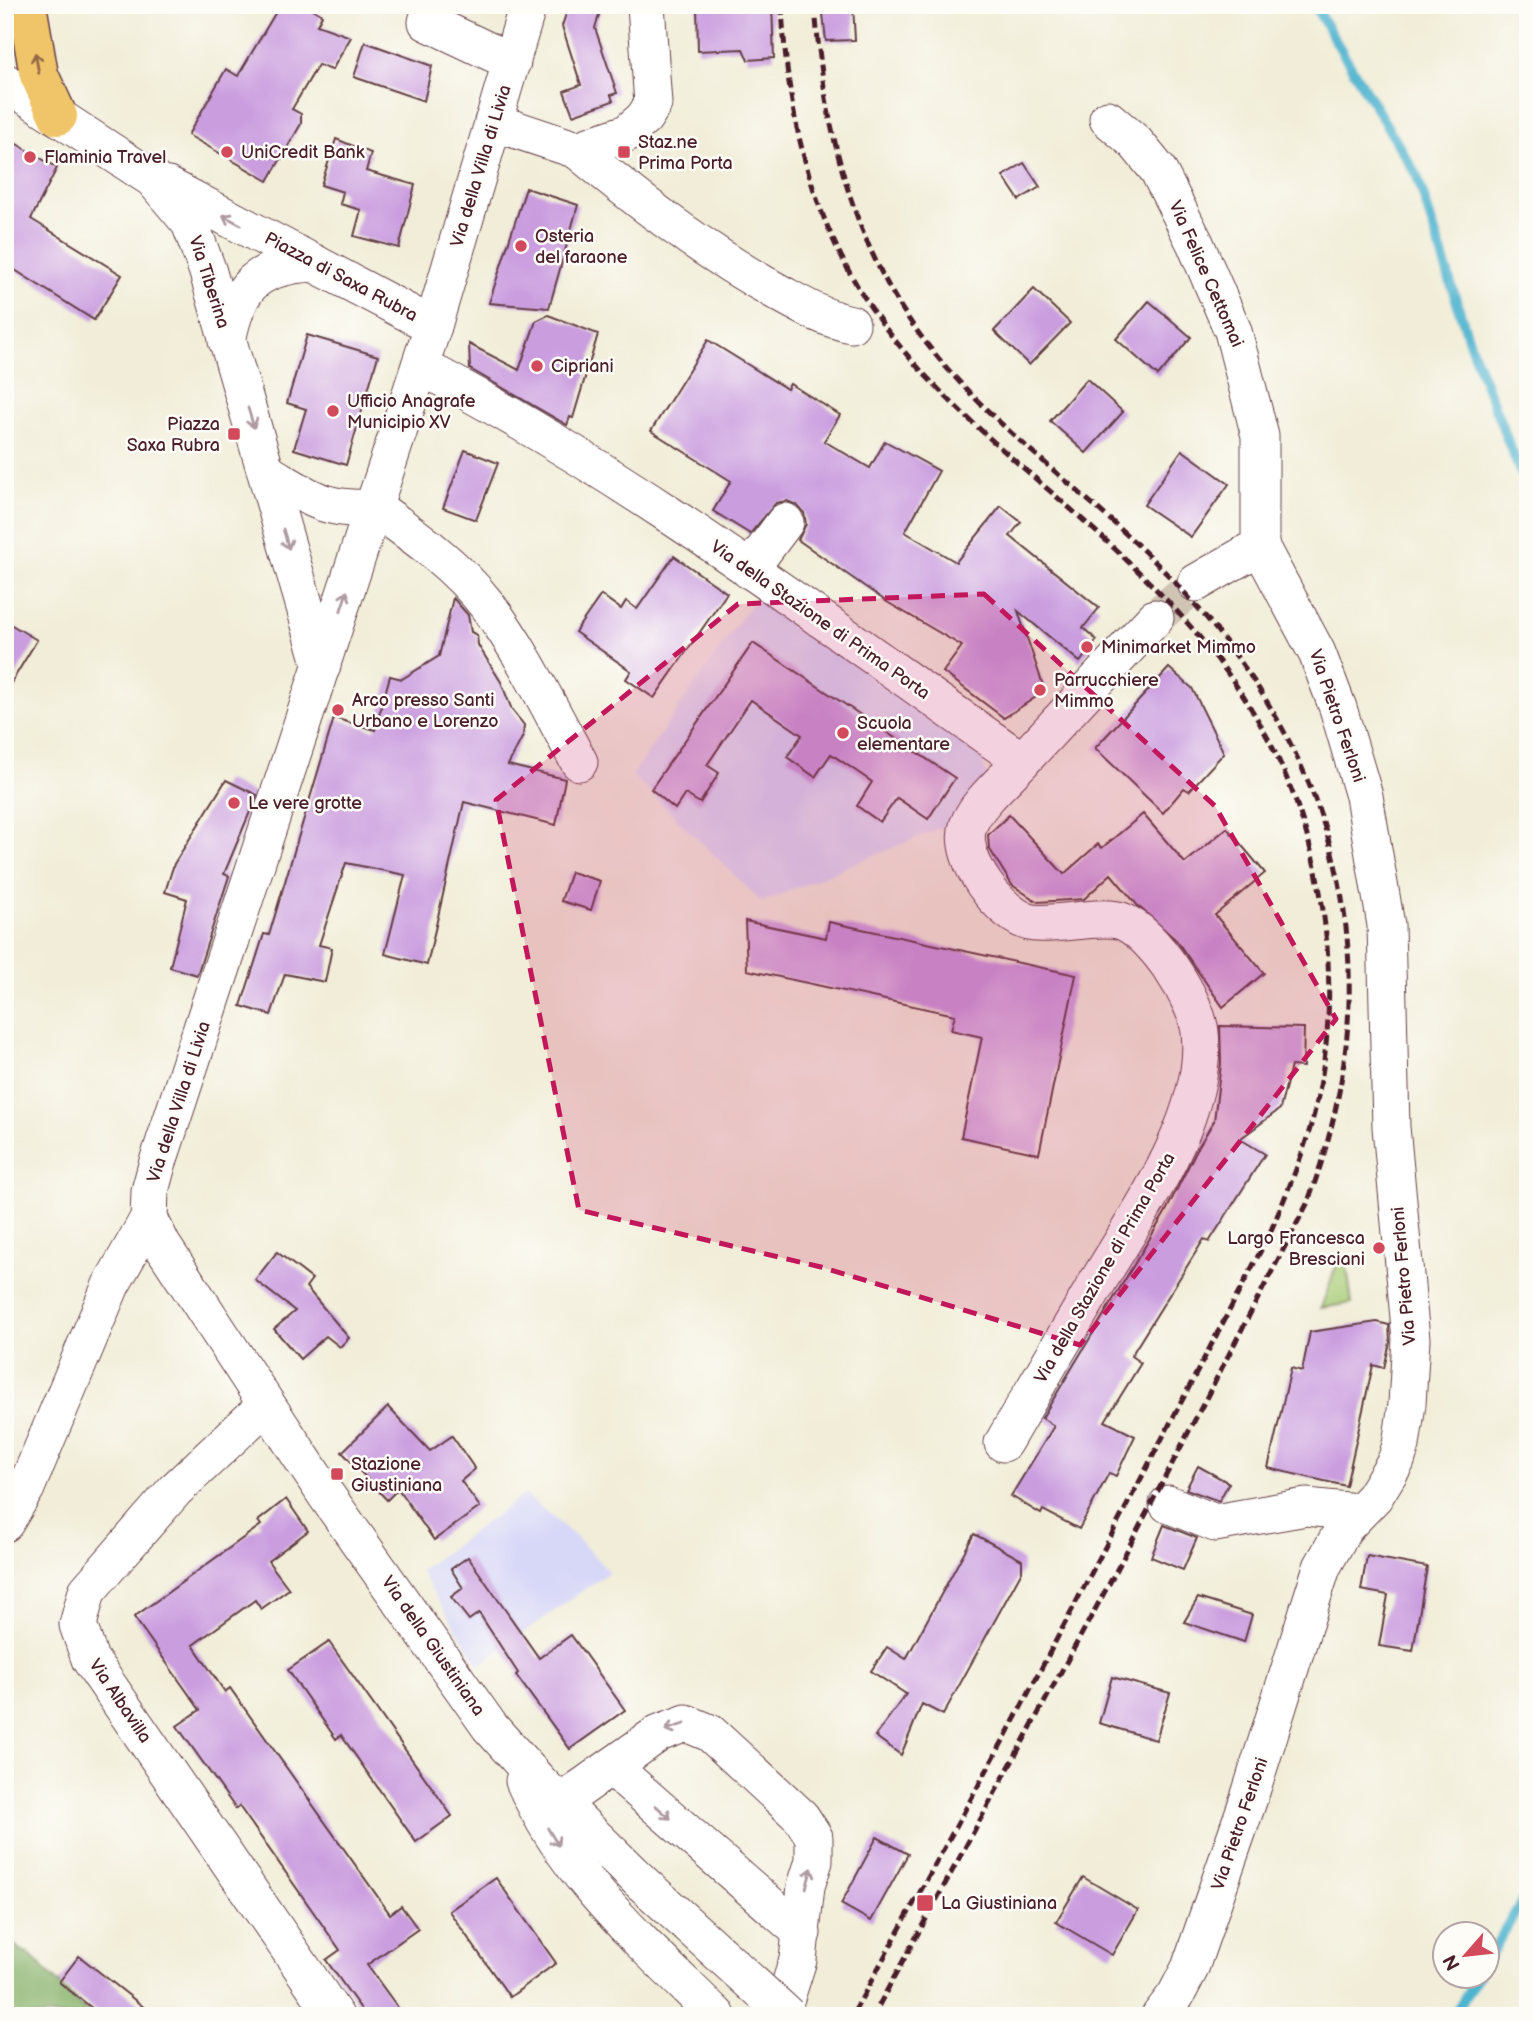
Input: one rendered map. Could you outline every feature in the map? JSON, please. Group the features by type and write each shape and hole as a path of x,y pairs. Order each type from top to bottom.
{"highway":[{"path":"27,5 39,75 58,116"}],"street":[{"path":"432,5 427,22 512,62"},
{"name":"Via della Villa di Livia","path":"433,326 528,5"},
{"path":"577,150 634,129 653,104 646,5"},
{"path":"652,92 663,83 671,71 668,5"},
{"name":"Via Tiberina","path":"5,82 153,179 190,223 231,352"},
{"name":"Via Felice Cettomai","path":"1108,119 1135,142 1158,170 1195,243 1233,331 1260,436 1260,546"},
{"path":"493,122 577,150 644,203 738,271 823,316 851,324"},
{"name":"Piazza di Saxa Rubra","path":"153,179 433,326 323,666"},
{"path":"314,263 275,267 250,283 235,308 231,352 323,666"},
{"name":"Via della Stazione di Prima Porta","path":"420,366 567,448 749,570 1023,761 968,825 968,851 982,881 1002,905 1026,921 1064,924 1113,920 1133,928 1180,980 1189,996 1200,1034 1200,1058 1184,1127 1173,1153 1003,1443"},
{"path":"268,473 318,503 341,509 374,507 424,543 486,604 514,645 579,762"},
{"path":"749,570 785,522"},
{"path":"1196,583 1260,546"},
{"name":"Via Pietro Ferloni","path":"1160,2016 1184,1980 1195,1955 1253,1785 1322,1567 1331,1546 1387,1479 1401,1445 1411,1339 1391,1127 1386,925 1364,796 1338,708 1317,653 1260,546"},
{"path":"1023,761 1155,618"},
{"name":"Via della Villa di Livia","path":"5,1523 26,1489 111,1285 149,1218 150,1191 157,1165 323,666"},
{"name":"Via della Giustiniana","path":"149,1218 162,1245 265,1405 512,1754 640,1881 788,2016"},
{"name":"Via Albavilla","path":"265,1405 188,1477 133,1535 87,1591 78,1625 90,1659 335,2016"},
{"path":"1168,1504 1215,1523 1306,1507 1357,1512"},
{"path":"560,1803 672,1726 686,1723 710,1733 801,1817 814,1837 814,1861 806,1886 802,1933 793,1980 780,2016"},
{"path":"512,1754 548,1830 580,1877 717,2016"},
{"path":"612,1767 802,1933"}],"highlighted area":[{"path":"984,594 1215,806 1336,1019 1080,1345 821,1267 579,1210 496,800 738,604"}],"shaded area":[{"path":"758,594 981,757 988,780 945,826 762,902 632,775"},
{"path":"525,1494 577,1538 609,1572 479,1665 420,1571"}],"green space":[{"path":"1346,1260 1352,1303 1321,1308 1338,1261"},
{"path":"5,1939 35,1959 90,2016 5,2016"}],"building":[{"path":"280,5 306,5 322,15 317,25 351,37 332,70 318,65 292,109 301,114 301,124 268,181 188,135 226,69 238,76"},
{"path":"569,5 602,5 595,28 617,93 611,95 613,101 573,115 564,91 581,85 562,26"},
{"path":"697,5 772,5 774,58 748,60 743,49 698,51"},
{"path":"822,5 853,5 855,40 826,41"},
{"path":"365,42 432,66 424,101 354,77"},
{"path":"5,137 57,168 31,219 122,275 94,320 7,265 5,268"},
{"path":"336,139 371,153 366,171 415,185 399,248 354,236 361,210 340,204 343,192 321,185"},
{"path":"1024,163 1040,187 1019,200 1003,176"},
{"path":"526,188 578,205 549,308 489,303"},
{"path":"1034,289 1070,323 1029,365 994,331"},
{"path":"1149,301 1191,337 1158,376 1116,339"},
{"path":"548,315 598,334 573,418 570,417 567,425 470,369 469,344 519,370 536,321"},
{"name":"Ufficio Anagrafe Municipio XV","path":"307,335 378,356 346,465 294,449 306,409 287,403"},
{"path":"708,340 787,389 790,384 840,415 824,441 870,468 885,441 939,471 905,532 956,562 1001,506 1021,522 1010,536 1099,608 1083,628 1097,640 1080,662 1018,611 1045,691 1004,718 943,672 962,646 887,602 798,540 806,524 804,513 797,505 787,501 776,503 750,534 713,511 731,481 651,431"},
{"path":"1087,379 1123,412 1086,453 1050,421"},
{"path":"465,450 498,463 476,520 443,508"},
{"path":"1182,450 1229,484 1191,537 1144,505"},
{"path":"674,556 727,593 654,698 626,679 631,671 575,632 601,595 621,609 626,601 637,609"},
{"path":"453,598 468,615 471,632 477,635 478,645 501,682 512,710 524,725 523,736 508,765 565,779 556,825 464,802 427,965 385,954 405,875 346,863 319,945 332,948 325,982 285,974 271,1015 241,1006 264,934 269,935 334,718 375,730 390,676 402,679 439,656"},
{"path":"5,621 37,640 5,693"},
{"name":"Scuola elementare","path":"753,643 955,778 928,819 897,798 880,822 857,806 872,782 831,754 815,777 787,757 802,735 751,700 707,765 719,773 700,803 685,794 675,809 651,789"},
{"path":"1169,668 1192,688 1224,753 1189,791 1184,788 1163,813 1095,748"},
{"path":"226,780 257,795 224,874 229,876 197,975 170,967 187,899 165,892 174,864"},
{"path":"1143,814 1185,863 1227,828 1265,873 1215,915 1264,973 1223,1007 1176,940 1138,906 1111,874 1084,899 1038,902 1012,885 989,848 988,835 1009,815 1064,874 1098,844 1102,848"},
{"path":"571,872 600,881 591,910 561,901"},
{"path":"745,921 826,938 829,922 1076,975 1039,1154 961,1137 982,1037 951,1030 955,1015 747,970"},
{"path":"1220,1026 1304,1028 1303,1067 1291,1066 1280,1109 1240,1139 1265,1154 1209,1242 1204,1239 1131,1356 1141,1363 1105,1421 1135,1436 1116,1476 1109,1473 1079,1529 1043,1510 1041,1514 1011,1496 1054,1426 1042,1418 1165,1213 1214,1121 1221,1064"},
{"path":"277,1252 312,1279 306,1287 349,1338 340,1347 326,1336 300,1359 274,1329 295,1311 255,1280"},
{"path":"1377,1322 1389,1325 1390,1342 1384,1368 1373,1365 1346,1486 1268,1468 1291,1368 1302,1371 1310,1332"},
{"path":"388,1407 430,1451 452,1436 475,1469 461,1481 480,1507 434,1540 398,1489 387,1500 342,1452"},
{"path":"1198,1466 1229,1483 1219,1501 1186,1489"},
{"path":"286,1499 308,1531 268,1561 289,1589 261,1609 255,1600 193,1645 225,1692 230,1688 390,1914 401,1906 418,1929 367,1965 404,2016 366,2016 326,1960 340,1950 239,1806 236,1809 177,1726 200,1710 134,1617 261,1525 258,1521"},
{"path":"1164,1525 1197,1538 1183,1570 1151,1557"},
{"path":"974,1534 1022,1560 1022,1571 943,1715 922,1704 901,1755 875,1736 906,1694 871,1671 887,1647 906,1659"},
{"path":"1367,1556 1427,1567 1413,1651 1379,1646 1388,1595 1361,1590"},
{"path":"468,1557 539,1658 571,1635 625,1710 570,1749 516,1675 518,1673 479,1613 469,1620 451,1597 463,1588 451,1569"},
{"path":"1198,1598 1252,1615 1244,1642 1184,1622"},
{"path":"329,1642 452,1816 416,1842 341,1735 336,1739 288,1670"},
{"path":"1112,1677 1170,1693 1156,1740 1099,1723"},
{"path":"877,1837 908,1854 871,1921 841,1904"},
{"path":"1083,1877 1138,1910 1112,1955 1056,1922"},
{"path":"496,1878 556,1963 510,1997 449,1911"},
{"path":"79,1956 155,2016 102,2016 59,1982"}],"waterway":[{"path":"1314,5 1417,176 1471,347 1528,492"},
{"path":"1502,1935 1528,1891"},
{"path":"1453,2016 1469,1990"}],"tunnel":[{"path":"1155,618 1196,583"}],"railway":[{"path":"782,5 789,80 803,154 827,225 861,292 887,330 947,398 1135,568 1189,624 1236,685 1275,753 1296,802 1311,852 1322,904 1328,957 1324,1063 1314,1114 1288,1190 1269,1235 1011,1726 852,2016"},
{"path":"815,5 824,86 841,166 868,244 885,280 906,315 959,381 989,412 1147,554 1211,624 1264,697 1305,774 1332,854 1347,937 1348,1023 1335,1112 1307,1204 1121,1562 873,2016"}],"place":[{"name":"UniCredit Bank","path":"227,152"},
{"name":"Staz.ne Prima Porta","path":"624,152"},
{"name":"Flaminia Travel","path":"30,157"},
{"name":"Osteria del faraone","path":"521,246"},
{"name":"Cipriani","path":"537,366"},
{"name":"Ufficio Anagrafe Municipio XV","path":"333,411"},
{"name":"Piazza Saxa Rubra","path":"234,434"},
{"name":"Minimarket Mimmo","path":"1087,647"},
{"name":"Parrucchiere Mimmo","path":"1040,690"},
{"name":"Arco presso Santi Urbano e Lorenzo","path":"338,710"},
{"name":"Scuola elementare","path":"843,733"},
{"name":"Le vere grotte","path":"234,803"},
{"name":"Largo Francesca Bresciani","path":"1379,1248"},
{"name":"Stazione Giustiniana","path":"337,1474"},
{"name":"La Giustiniana","path":"925,1903"}]}
